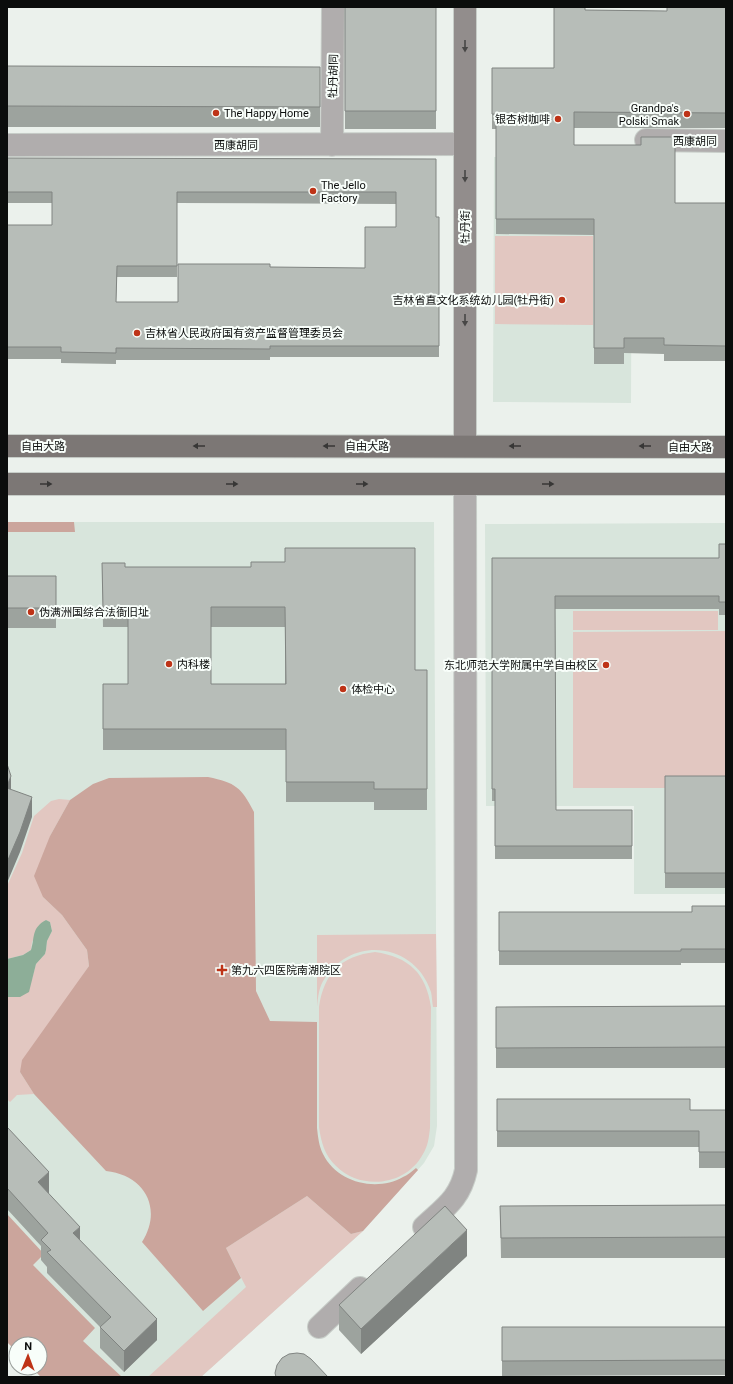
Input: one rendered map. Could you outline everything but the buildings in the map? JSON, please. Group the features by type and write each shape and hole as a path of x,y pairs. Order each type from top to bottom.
{"main road":[{"name":"自由大路","path":"7,446 726,447"},
{"path":"7,484 726,484"}],"street":[{"name":"牡丹胡同","path":"332,145 334,7"},
{"name":"牡丹街","path":"465,7 465,446"},
{"name":"西康胡同","path":"640,140 726,141"},
{"name":"西康胡同","path":"7,145 465,144"},
{"path":"408,1242 456,1196 464,1182 466,1170 465,484"},
{"path":"319,1327 375,1274"}],"shaded area":[{"name":"吉林省直文化系统幼儿园(牡丹街)","path":"494,157 632,158 631,403 493,402"},
{"path":"495,236 593,236 593,325 495,324"},
{"name":"第九六四医院南湖院区","path":"7,522 434,522 437,1126 434,1146 424,1163 363,1231 201,1377 41,1377 40,1376 48,1376 48,1336 8,1336 8,1343"},
{"path":"7,522 74,522 75,532 7,532"},
{"name":"东北师范大学附属中学自由校区","path":"726,523 726,894 634,894 634,806 486,806 485,524"},
{"path":"573,611 718,611 718,630 573,630"},
{"path":"726,631 726,788 573,788 573,632"},
{"path":"208,777 225,781 237,787 254,812 256,991 270,1021 317,1022 317,1128 323,1154 329,1164 338,1172 358,1182 382,1184 393,1182 407,1175 416,1168 418,1170 363,1231 351,1234 307,1196 226,1248 241,1278 203,1311 142,1242 148,1230 151,1218 150,1206 140,1187 131,1179 120,1174 106,1171 34,1094 20,1072 22,1060 89,966 87,950 62,915 43,897 34,876 50,836 70,800 93,784 109,778"},
{"path":"59,799 70,800 50,836 43,897 62,915 87,950 89,966 20,1072 34,1094 17,1095 10,1102 7,1099 7,997 13,997 32,979 36,964 45,954 47,941 52,931 50,922 46,920 32,942 31,950 23,955 7,959 7,886 22,853 34,816 51,801"},
{"path":"46,920 50,922 52,931 47,941 45,954 36,964 29,992 20,997 7,997 7,959 23,955 31,950 34,934 38,926"},
{"path":"436,934 437,1007 433,1007 431,992 423,976 412,963 398,955 382,950 367,951 351,955 337,964 321,984 317,1007 317,935"},
{"path":"375,952 387,954 397,958 414,969 420,976 429,995 431,1007 430,1128 426,1148 415,1165 406,1173 395,1178 370,1182 346,1174 336,1166 329,1158 322,1143 319,1127 319,1007 321,995 325,985 336,968 353,958 363,954"},
{"path":"307,1196 351,1234 363,1231 201,1377 148,1377 246,1287 226,1248"},
{"path":"7,1214 44,1254 33,1265 95,1328 83,1341 122,1377 41,1377 40,1376 48,1376 48,1336 8,1336 8,1343"}],"place":[{"name":"The Happy Home","path":"216,113"},
{"name":"Grandpa's Polski Smak","path":"687,114"},
{"name":"银杏树咖啡","path":"558,119"},
{"name":"The Jello Factory","path":"313,191"},
{"name":"吉林省直文化系统幼儿园(牡丹街)","path":"562,300"},
{"name":"吉林省人民政府国有资产监督管理委员会","path":"137,333"},
{"name":"伪满洲国综合法衙旧址","path":"31,612"},
{"name":"内科楼","path":"169,664"},
{"name":"东北师范大学附属中学自由校区","path":"606,665"},
{"name":"体检中心","path":"343,689"},
{"name":"第九六四医院南湖院区","path":"222,970"}]}
